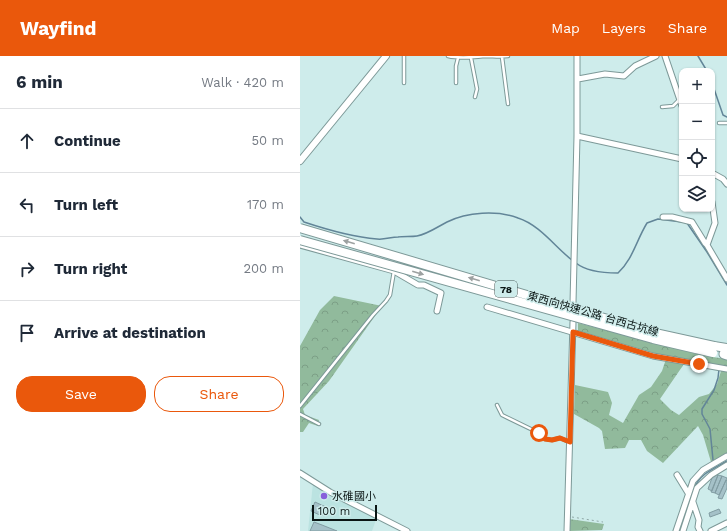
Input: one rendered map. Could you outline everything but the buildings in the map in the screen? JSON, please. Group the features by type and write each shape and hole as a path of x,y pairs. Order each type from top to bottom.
{"highway":[{"name":"東西向快速公路 台西古坑線","path":"300,228 726,353"},
{"name":"東西向快速公路 台西古坑線","path":"300,240 653,339 714,349"}],"street":[{"path":"300,161 386,56"},
{"path":"573,302 578,79 577,56"},
{"path":"578,79 605,74 624,76 635,66 656,56"},
{"path":"665,56 679,96"},
{"path":"577,136 679,158"},
{"path":"715,175 723,179 727,184"},
{"path":"707,245 715,224 713,212"},
{"path":"663,217 672,217 692,222 727,279"},
{"path":"300,245 394,271 418,284 424,285 441,293 437,311"},
{"path":"487,307 653,356 727,369"},
{"path":"567,531 573,322"},
{"path":"676,531 693,481 703,470 727,456"},
{"path":"683,531 697,488 711,475 727,465"},
{"path":"300,473 330,492 407,531"},
{"path":"677,475 688,493"},
{"path":"686,500 692,501"},
{"path":"692,501 699,520 698,526 700,531"},
{"path":"711,531 727,523"}],"lane":[{"path":"404,56 404,83"},
{"path":"448,56 458,58 508,56"},
{"path":"502,57 508,104"},
{"path":"456,83 456,66 458,58"},
{"path":"471,58 477,89 475,97"},
{"path":"662,107 673,106 679,100"},
{"path":"719,123 727,123"},
{"path":"300,406 386,301 390,295 394,271"},
{"path":"497,405 502,415 539,433 545,439 552,440 560,438 570,442"},
{"path":"300,414 319,424"}],"path":[{"path":"567,517 603,522"}],"shaded area":[{"name":"水碓國小","path":"313,483 377,517 372,531 308,531"}],"green space":[{"path":"334,296 382,306 329,381 303,409 305,415 319,420 318,426 309,423 303,432 300,432 300,346 320,310"},
{"path":"578,323 705,356 727,359 727,367 655,354 578,332"},
{"path":"666,359 684,364 660,399 671,410 679,415 699,397 709,394 717,384 721,371 727,371 727,453 711,462 703,435 698,426 663,463 647,451 641,440 629,440 625,448 605,449 602,431 574,414 575,385 608,392 612,403 609,415 623,423 639,395 651,387 662,371"},
{"path":"569,519 604,524 602,530 569,531"}],"waterway":[{"path":"698,56 705,68"},
{"path":"715,92 723,115 727,117"},
{"path":"300,217 304,222 349,235 380,239 421,235 447,222 473,214 492,213 510,215 526,221 540,231 573,261"},
{"path":"576,263 590,270 618,273 631,256 647,223 658,219 682,222"},
{"path":"687,223 727,285"},
{"path":"713,460 710,429 702,414 702,409 714,390 719,369"},
{"path":"680,531 695,485 705,474 727,461"}],"place":[{"name":"水碓國小","path":"324,496"}],"route":[{"path":"539,433 545,439 552,440 560,438 570,442 573,332 653,356 699,364"}]}
